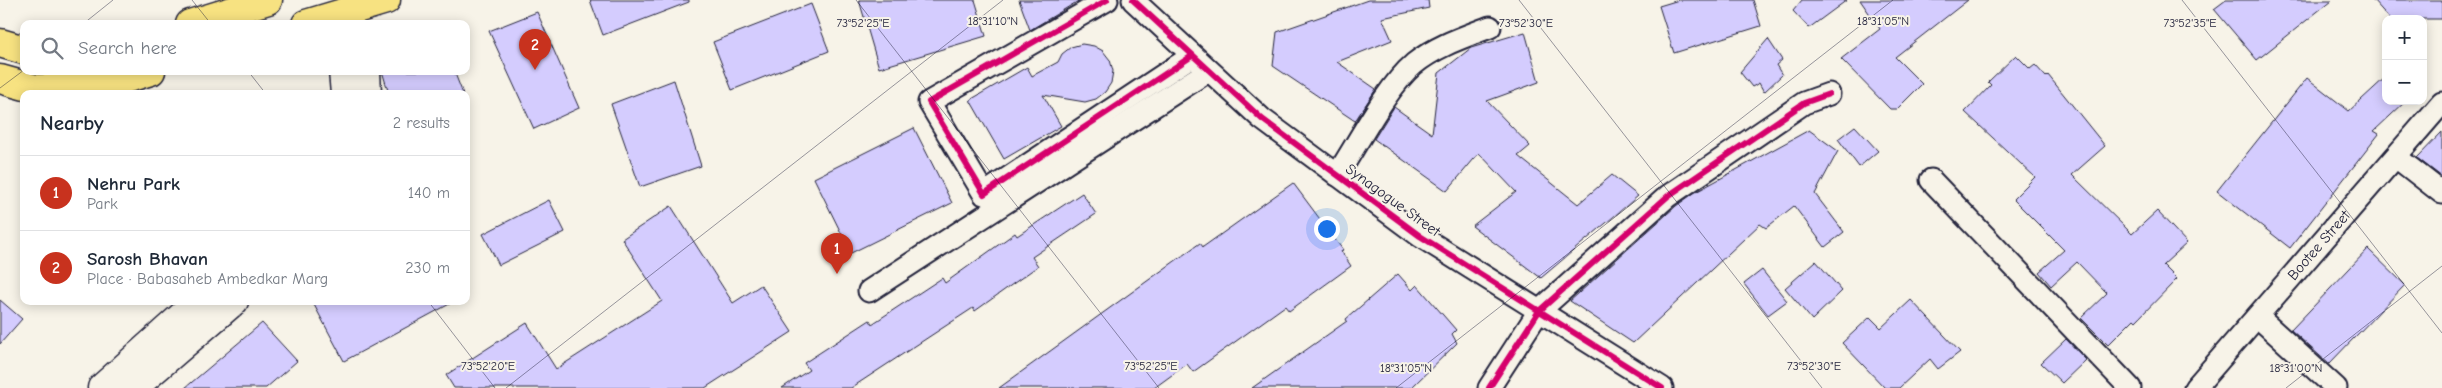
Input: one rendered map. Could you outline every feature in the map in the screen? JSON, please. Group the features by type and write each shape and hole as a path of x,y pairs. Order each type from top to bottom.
{"main road":[{"path":"203,20 268,0"},
{"path":"320,20 386,0"},
{"path":"0,43 20,49"},
{"path":"0,78 36,89 109,84 138,75"},
{"path":"343,75 345,90"},
{"path":"366,75 367,90"},
{"path":"102,388 195,305"},
{"path":"133,388 229,305"}],"street":[{"path":"1107,0 929,102 984,194 1192,56"},
{"name":"Synagogue Street","path":"1133,0 1262,119 1420,236 1662,388"},
{"path":"1337,175 1399,79 1410,68 1436,50 1490,27"},
{"path":"869,292 1208,71"},
{"path":"1489,388 1539,311 1668,196 1804,103 1829,94"},
{"name":"Bootee Street","path":"2196,388 2442,103"},
{"path":"2396,157 2442,192"},
{"path":"1931,180 2130,388"},
{"path":"2258,318 2336,388"}],"building":[{"path":"590,0 689,0 689,2 603,35"},
{"path":"859,0 975,0 986,36 879,68"},
{"path":"1019,0 1080,0 1030,30"},
{"path":"1368,0 1428,0 1429,8 1382,18 1392,40 1337,62 1376,89 1355,121 1273,66 1277,32"},
{"path":"1679,0 1753,0 1761,26 1674,53 1659,6"},
{"path":"1802,0 1847,0 1809,28 1793,11"},
{"path":"1860,0 1968,0 1895,57 1922,84 1897,109 1890,109 1841,59 1880,29"},
{"path":"2226,0 2332,0 2257,60 2214,9"},
{"path":"2373,0 2442,0 2442,19 2427,19 2427,15 2386,15"},
{"path":"811,4 829,51 732,90 713,42"},
{"path":"537,12 579,108 534,129 489,31"},
{"path":"1525,32 1539,82 1487,101 1530,146 1518,156 1578,204 1612,175 1638,196 1541,278 1472,226 1516,192 1479,153 1447,191 1374,139 1394,107 1432,134 1439,73 1471,48"},
{"path":"1768,39 1782,60 1776,65 1782,75 1764,92 1759,83 1752,87 1740,72"},
{"path":"1082,44 1094,46 1103,51 1110,60 1113,71 1111,83 1105,92 1096,99 1085,102 1043,95 1061,126 1004,159 970,100 1027,67 1032,76 1058,62 1062,54 1071,47"},
{"path":"2016,55 2030,69 2035,65 2046,77 2048,75 2105,146 2072,175 2132,234 2157,211 2187,243 2163,265 2177,279 2136,321 2134,319 2108,345 2081,318 2107,293 2077,262 2051,286 2039,272 2064,250 2013,199 2035,177 1965,112 1991,85 1988,82"},
{"path":"383,75 456,75 461,90 388,90"},
{"path":"2307,78 2349,111 2382,81 2382,105 2402,105 2374,131 2379,134 2290,248 2217,191"},
{"path":"674,80 701,166 640,187 611,104"},
{"path":"1855,126 1878,151 1859,167 1838,139"},
{"path":"914,128 952,203 851,253 814,178"},
{"path":"1809,130 1838,151 1815,194 1844,232 1825,247 1794,206 1766,228 1760,224 1633,343 1570,301 1676,206 1694,193"},
{"path":"2442,132 2442,177 2417,158"},
{"path":"1293,183 1343,250 1341,251 1351,266 1289,311 1285,306 1193,372 1187,364 1154,388 999,388 1200,243 1203,247"},
{"path":"1082,193 1096,214 1032,257 1038,266 975,311 973,308 851,388 782,388 809,370 804,363 870,320 872,324 942,278 945,283 1015,233 1017,236"},
{"path":"549,200 565,232 499,265 483,234"},
{"path":"671,206 733,303 761,285 792,332 705,388 454,388 446,375 527,323 556,369 662,301 622,239"},
{"path":"2368,249 2405,285 2329,364 2291,330"},
{"path":"1816,261 1842,291 1812,320 1785,288"},
{"path":"1762,270 1787,301 1768,315 1744,284"},
{"path":"1398,274 1412,290 1417,285 1456,330 1452,334 1457,343 1411,388 1252,388 1347,321 1346,319"},
{"path":"0,300 22,319 0,344"},
{"path":"1911,300 1960,352 1938,369 1930,359 1899,388 1885,388 1842,343 1870,317 1881,328"},
{"path":"314,305 448,305 344,361"},
{"path":"262,323 297,361 266,388 185,388"},
{"path":"2066,339 2086,360 2062,383 2041,363"}],"cycle path":[{"path":"1107,0 929,102 984,194 1192,56"},
{"path":"1133,0 1262,119 1420,236 1662,388"},
{"path":"1489,388 1539,311 1668,196 1804,103 1829,94"}],"place":[{"name":"Sarosh Bhavan","path":"535,70"},
{"name":"Nehru Park","path":"837,274"}]}
